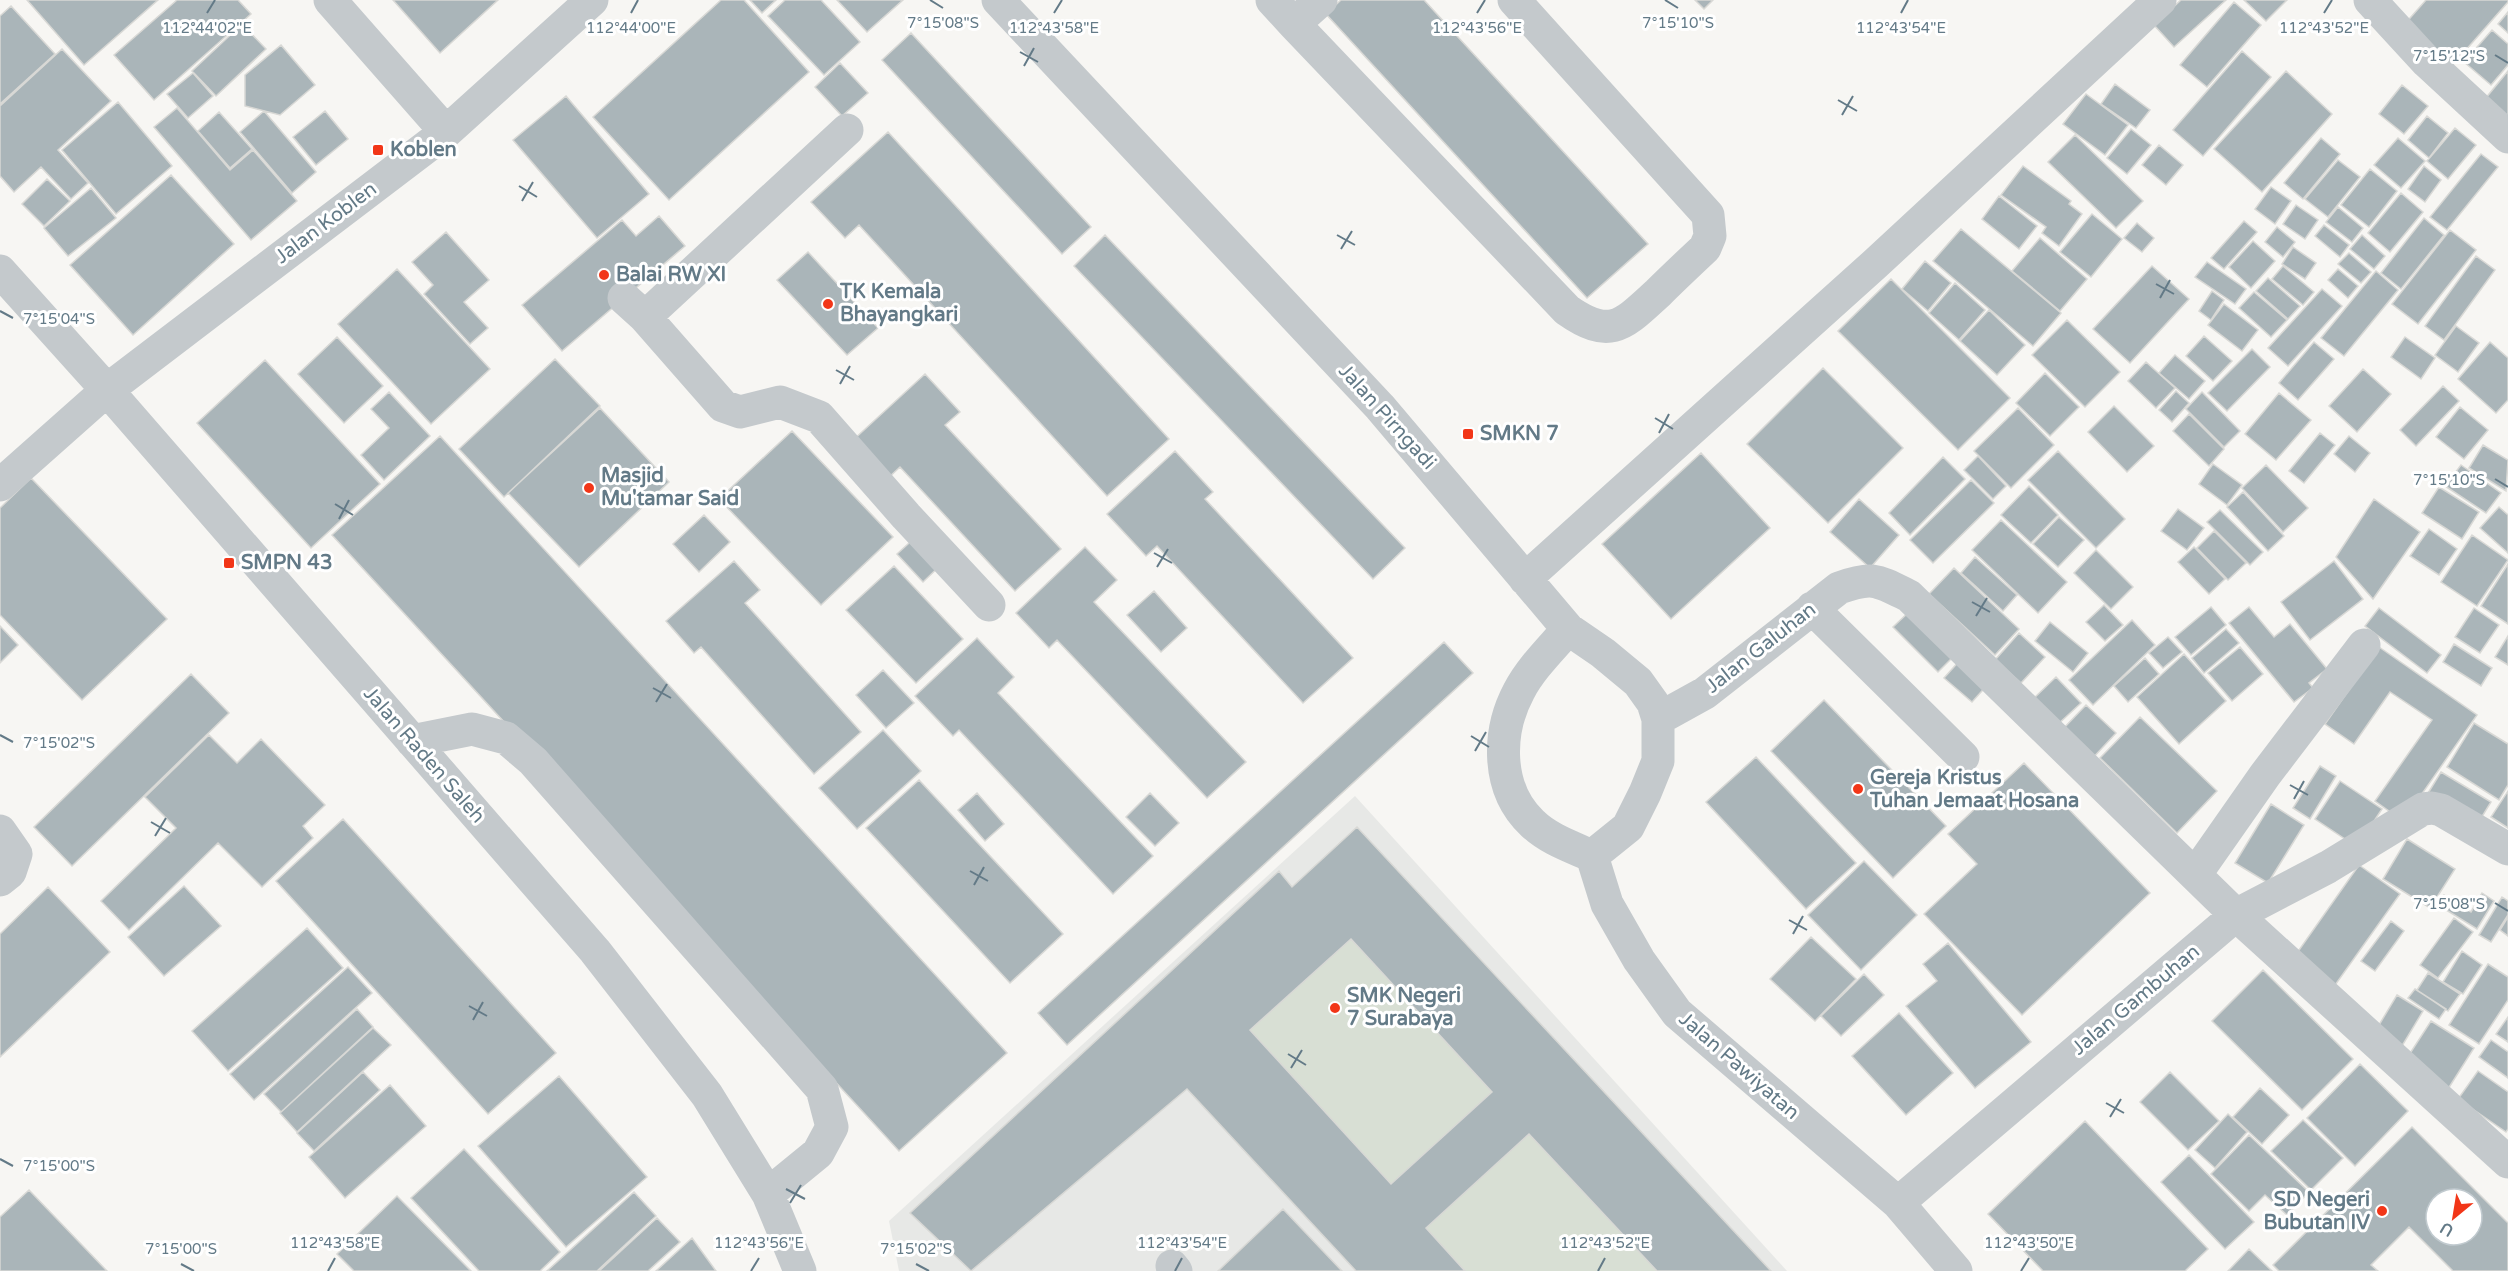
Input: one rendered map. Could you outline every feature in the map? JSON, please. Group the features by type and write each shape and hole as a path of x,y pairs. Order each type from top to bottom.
{"street":[{"path":"330,0 446,132"},
{"name":"Jalan Koblen","path":"0,485 107,390 446,132 592,0"},
{"name":"Jalan Pirngadi","path":"998,0 1380,407 1568,629 1603,652 1638,682 1653,704 1658,719 1658,761 1628,827 1592,856"},
{"path":"1272,0 1567,310 1584,322 1607,327 1626,322 1705,248 1710,236 1708,215 1514,0"},
{"path":"1294,24 1321,0"},
{"path":"1525,579 1866,272 2160,0"},
{"path":"2370,0 2427,62 2508,137"},
{"path":"847,130 635,308 723,406 740,412 780,402 819,417 906,516 989,605"},
{"name":"Jalan Raden Saleh","path":"0,271 107,390 595,951 707,1095 768,1194 801,1271"},
{"name":"Jalan Galuhan","path":"1658,719 1705,693 1839,588 1864,579 1880,581 1909,596 2195,875"},
{"path":"1812,608 1963,757"},
{"path":"1568,629 1519,691 1504,733 1504,770 1513,797 1532,823 1552,837 1592,856"},
{"path":"2364,645 2265,775 2195,875 2508,1162"},
{"path":"412,741 472,729 506,738 533,761 822,1089 832,1126 818,1153 768,1194"},
{"name":"Jalan Gambuhan","path":"1898,1203 2236,915 2328,867 2423,809 2432,808 2508,849"},
{"path":"0,831 16,854 10,872 0,880"},
{"name":"Jalan Pawiyatan","path":"1592,856 1607,904 1639,960 1677,1013 1898,1203 1956,1271"}],"shaded area":[{"name":"SMK Negeri 7 Surabaya","path":"1355,796 1787,1271 899,1271 889,1221"},
{"path":"1351,939 1492,1092 1391,1184 1250,1030"},
{"path":"1529,1134 1657,1271 1465,1271 1426,1228"}],"building":[{"path":"27,0 158,0 84,65"},
{"path":"177,0 238,0 251,14 154,100 114,55"},
{"path":"393,0 498,0 440,53"},
{"path":"721,0 744,0 809,72 669,200 593,117"},
{"path":"750,0 776,0 762,13"},
{"path":"785,0 821,0 860,42 824,75 768,16"},
{"path":"837,0 903,0 867,32"},
{"path":"1341,0 1424,0 1648,244 1587,298 1326,14"},
{"path":"1695,0 1713,0 1704,9"},
{"path":"2181,0 2226,0 2174,47 2154,25"},
{"path":"2244,0 2287,0 2266,21"},
{"path":"2426,0 2508,0 2508,2 2450,68 2403,26"},
{"path":"2234,2 2261,25 2207,87 2180,65"},
{"path":"11,6 55,54 0,104 0,16"},
{"path":"2508,12 2508,33 2498,24"},
{"path":"242,24 266,49 216,96 192,71"},
{"path":"2492,30 2508,44 2508,65 2491,85 2464,62"},
{"path":"911,33 1091,227 1062,254 882,60"},
{"path":"281,45 315,85 280,115 245,106 245,75"},
{"path":"62,49 111,101 58,150 88,183 71,199 41,167 14,192 0,176 0,106"},
{"path":"2242,51 2271,77 2203,156 2173,130"},
{"path":"840,63 868,93 842,116 815,87"},
{"path":"2286,71 2332,114 2262,192 2214,149"},
{"path":"2508,71 2508,114 2506,116 2485,99"},
{"path":"193,73 213,96 188,118 167,94"},
{"path":"2115,84 2150,110 2136,128 2101,104"},
{"path":"2402,85 2428,106 2404,134 2379,114"},
{"path":"2086,94 2128,125 2105,155 2063,124"},
{"path":"566,96 649,194 597,238 513,140"},
{"path":"118,102 172,166 116,214 62,150"},
{"path":"177,108 230,170 253,150 297,201 251,240 154,127"},
{"path":"264,111 316,172 292,193 240,132"},
{"path":"325,111 348,139 316,165 293,137"},
{"path":"219,112 252,149 230,168 198,131"},
{"path":"2427,116 2448,133 2429,158 2408,140"},
{"path":"2455,128 2476,145 2448,179 2427,161"},
{"path":"2131,129 2151,145 2127,174 2107,158"},
{"path":"888,132 1169,439 1107,496 859,225 845,238 811,202"},
{"path":"2075,135 2143,201 2116,228 2048,162"},
{"path":"2321,138 2340,154 2303,199 2284,183"},
{"path":"2398,138 2425,161 2401,188 2374,165"},
{"path":"2159,145 2183,165 2166,185 2142,165"},
{"path":"2481,154 2498,167 2447,230 2430,217"},
{"path":"2338,160 2360,177 2328,217 2305,199"},
{"path":"2023,166 2071,201 2069,204 2082,214 2059,246 2042,233 2046,227 2001,195"},
{"path":"2424,166 2441,180 2425,202 2408,189"},
{"path":"2370,169 2397,191 2369,227 2341,205"},
{"path":"171,175 234,244 133,335 70,265"},
{"path":"47,179 70,201 44,226 22,204"},
{"path":"2271,187 2291,201 2275,224 2255,209"},
{"path":"91,188 116,218 68,256 44,228"},
{"path":"2401,193 2423,212 2390,252 2368,233"},
{"path":"1999,196 2037,226 2019,249 1982,219"},
{"path":"2296,205 2318,220 2305,239 2283,224"},
{"path":"2338,207 2363,228 2352,242 2326,222"},
{"path":"2092,214 2122,239 2091,277 2060,252"},
{"name":"Balai RW XI","path":"659,216 685,246 562,351 522,305 622,220 636,236"},
{"path":"2424,218 2444,235 2401,289 2381,273"},
{"path":"2244,221 2257,232 2224,269 2211,258"},
{"path":"2137,223 2154,238 2142,252 2124,238"},
{"path":"2324,225 2349,245 2340,257 2315,236"},
{"path":"2277,227 2295,242 2283,257 2265,242"},
{"path":"1961,229 2061,313 2033,346 1933,261"},
{"path":"2450,230 2476,250 2418,324 2392,304"},
{"path":"446,232 489,280 464,302 488,328 470,344 424,294 433,285 412,262"},
{"path":"1105,235 1405,548 1373,579 1074,266"},
{"path":"2362,235 2385,256 2374,269 2350,249"},
{"path":"2040,238 2087,279 2060,311 2012,271"},
{"path":"2253,241 2275,261 2251,288 2229,267"},
{"path":"2293,247 2316,263 2305,279 2282,264"},
{"name":"TK Kemala Bhayangkari","path":"808,252 878,328 847,355 777,280"},
{"path":"2349,253 2371,272 2361,283 2338,264"},
{"path":"2476,256 2495,270 2444,340 2425,326"},
{"path":"1925,261 1951,283 1928,311 1902,289"},
{"path":"2207,262 2246,289 2235,304 2195,277"},
{"path":"2152,266 2189,299 2130,363 2093,329"},
{"path":"2283,266 2314,292 2303,305 2272,279"},
{"path":"397,269 490,369 431,424 338,324"},
{"path":"2338,269 2358,286 2348,298 2328,280"},
{"path":"2376,271 2398,290 2344,356 2321,338"},
{"path":"2268,278 2300,306 2288,319 2256,291"},
{"path":"1891,279 2010,398 1958,450 1838,331"},
{"path":"1955,283 1985,310 1959,340 1929,313"},
{"path":"2322,289 2342,306 2288,366 2268,348"},
{"path":"2212,291 2224,300 2211,320 2199,311"},
{"path":"2254,292 2287,320 2271,337 2239,308"},
{"path":"2224,304 2258,330 2242,351 2208,325"},
{"path":"1989,310 2025,345 1997,375 1960,341"},
{"path":"2067,320 2120,372 2085,407 2032,355"},
{"path":"2456,326 2479,343 2458,372 2435,355"},
{"path":"2204,336 2232,361 2213,381 2186,356"},
{"path":"337,337 383,386 344,423 298,374"},
{"path":"2405,337 2435,358 2421,379 2391,357"},
{"path":"2314,342 2334,359 2298,400 2279,383"},
{"path":"2490,342 2508,358 2508,400 2496,413 2458,379"},
{"path":"2252,349 2270,367 2227,411 2208,393"},
{"path":"2175,355 2205,381 2189,399 2159,373"},
{"path":"555,359 600,406 504,497 459,449"},
{"path":"265,360 380,484 311,548 197,423"},
{"path":"2146,362 2175,388 2156,408 2128,381"},
{"path":"1823,368 1903,448 1828,523 1747,444"},
{"path":"2363,369 2391,394 2357,432 2329,406"},
{"path":"2045,373 2079,407 2050,436 2016,403"},
{"path":"925,374 960,412 945,425 1061,549 1015,591 900,467 886,480 851,442"},
{"path":"2443,386 2459,401 2416,446 2400,430"},
{"path":"2176,391 2189,403 2172,422 2159,410"},
{"path":"389,392 430,436 384,480 361,455 389,428 371,409"},
{"path":"2202,392 2240,431 2224,447 2186,409"},
{"path":"2279,393 2311,420 2276,460 2245,434"},
{"path":"2114,406 2154,446 2127,472 2088,432"},
{"path":"2460,407 2488,430 2464,459 2436,437"},
{"name":"Masjid Mu'tamar Said","path":"600,408 669,482 579,567 508,493"},
{"path":"2018,408 2054,445 2011,488 1974,451"},
{"path":"2189,414 2224,449 2209,466 2173,431"},
{"path":"792,431 893,537 821,605 719,499"},
{"path":"2320,433 2335,445 2304,483 2289,471"},
{"path":"440,436 1007,1053 899,1151 332,535"},
{"path":"2349,436 2370,453 2355,472 2334,454"},
{"path":"2483,445 2508,460 2506,491 2469,468"},
{"path":"1175,451 1213,492 1205,499 1353,658 1303,703 1157,546 1146,556 1107,514"},
{"path":"2058,451 2125,519 2096,548 2028,480"},
{"path":"1701,453 1770,528 1671,619 1602,544"},
{"path":"1978,456 2006,486 1993,499 1964,470"},
{"path":"1943,457 1965,479 1910,535 1889,513"},
{"path":"2213,464 2242,485 2227,505 2199,484"},
{"path":"2266,465 2308,508 2283,532 2242,488"},
{"path":"2461,465 2501,493 2486,513 2445,486"},
{"path":"31,478 167,619 82,700 0,615 0,508"},
{"path":"1971,480 1994,503 1933,563 1910,540"},
{"path":"2029,486 2058,515 2031,543 2001,515"},
{"path":"2439,487 2479,512 2462,539 2422,513"},
{"path":"2243,492 2284,536 2268,551 2227,507"},
{"path":"1859,499 1899,535 1870,568 1830,532"},
{"path":"2374,499 2420,532 2373,599 2336,557"},
{"path":"2499,507 2508,515 2508,553 2480,528"},
{"path":"2178,509 2204,528 2187,550 2161,531"},
{"path":"2220,510 2263,552 2250,565 2207,522"},
{"path":"704,515 730,542 699,572 673,544"},
{"path":"2059,517 2084,540 2058,567 2033,544"},
{"path":"2001,520 2067,582 2038,613 1972,550"},
{"path":"2429,529 2457,549 2439,575 2410,556"},
{"path":"2214,531 2246,563 2228,580 2197,548"},
{"path":"920,533 945,561 923,582 897,554"},
{"path":"2472,535 2508,560 2477,606 2441,582"},
{"path":"1085,547 1117,580 1094,602 1246,762 1207,798 1057,640 1049,648 1016,613"},
{"path":"2194,547 2225,579 2209,594 2178,562"},
{"path":"2096,550 2133,587 2111,609 2074,573"},
{"path":"1975,557 2017,595 2003,611 1961,573"},
{"path":"734,561 760,590 745,603 861,732 814,774 701,647 694,653 666,621"},
{"path":"2334,561 2363,599 2310,640 2281,602"},
{"path":"2508,564 2508,624 2481,606"},
{"path":"894,566 963,639 916,683 846,610"},
{"path":"1954,568 2019,629 1995,655 1929,594"},
{"path":"1154,591 1187,628 1161,652 1127,615"},
{"path":"2104,605 2123,625 2105,641 2086,622"},
{"path":"2211,607 2226,625 2191,655 2175,637"},
{"path":"2249,607 2274,637 2290,624 2327,669 2309,683 2313,688 2294,702 2229,623"},
{"path":"2379,608 2441,655 2427,673 2365,626"},
{"path":"2474,608 2499,625 2480,653 2455,637"},
{"path":"1911,610 1956,654 1938,672 1893,627"},
{"path":"2132,620 2155,645 2093,705 2069,680"},
{"path":"2050,622 2088,653 2073,672 2035,641"},
{"path":"0,626 18,645 0,663"},
{"path":"2226,629 2239,643 2204,673 2192,658"},
{"path":"2019,633 2045,657 2021,683 1995,660"},
{"path":"2508,636 2508,665 2495,657"},
{"path":"2168,637 2182,652 2163,668 2149,653"},
{"path":"977,638 1014,677 998,693 1153,856 1113,894 959,730 953,736 915,696"},
{"path":"1444,642 1473,673 1067,1045 1038,1013"},
{"path":"2454,644 2492,668 2481,686 2443,662"},
{"path":"2240,647 2263,674 2232,701 2208,673"},
{"path":"2379,647 2477,715 2403,821 2375,801 2432,720 2390,692 2354,744 2325,724"},
{"path":"2184,654 2226,701 2179,744 2137,697"},
{"path":"1962,658 1990,682 1972,702 1944,678"},
{"path":"2145,658 2159,674 2128,702 2114,686"},
{"path":"883,670 914,703 886,728 856,695"},
{"path":"191,674 229,713 72,866 34,827"},
{"path":"2056,677 2081,703 2056,726 2032,700"},
{"name":"Gereja Kristus Tuhan Jemaat Hosana","path":"1824,700 1946,826 1893,878 1771,751"},
{"path":"2086,705 2116,733 2090,761 2060,732"},
{"path":"2140,717 2217,791 2177,833 2100,758"},
{"path":"2474,723 2508,744 2508,785 2499,800 2447,767"},
{"path":"883,730 921,771 857,829 819,788"},
{"path":"209,735 237,763 261,739 325,805 303,826 313,838 262,887 218,843 129,930 101,901 176,828 145,797"},
{"path":"1756,757 1856,863 1806,909 1706,802"},
{"path":"2024,763 2150,893 2022,1015 1924,914 1977,864 1948,834"},
{"path":"2320,766 2336,776 2310,819 2293,808"},
{"path":"2441,772 2491,802 2475,828 2425,798"},
{"path":"919,780 1063,934 1010,983 866,828"},
{"path":"2340,781 2382,809 2357,847 2315,819"},
{"path":"2508,791 2508,828 2491,817"},
{"path":"977,793 1004,824 985,841 958,810"},
{"path":"1150,793 1179,823 1155,846 1126,817"},
{"path":"2271,804 2304,825 2268,883 2235,863"},
{"path":"343,819 556,1053 488,1114 276,881"},
{"path":"1357,827 1771,1271 1657,1271 1529,1134 1426,1228 1465,1271 1356,1271 1187,1089 971,1271 910,1213 1279,871 1292,887","holes":["1351,939 1492,1092 1391,1184 1250,1030"]},
{"path":"2407,839 2455,869 2430,908 2383,879"},
{"path":"1864,861 1917,915 1861,970 1808,915"},
{"path":"2359,865 2400,894 2333,988 2292,960"},
{"path":"184,886 221,926 164,976 128,937"},
{"path":"48,887 110,952 0,1057 0,934"},
{"path":"2482,893 2494,901 2477,929 2438,905 2444,895 2471,912"},
{"path":"2502,897 2508,901 2508,915 2491,942 2479,935"},
{"path":"2508,917 2508,936 2500,930"},
{"path":"2454,918 2473,932 2438,978 2420,965"},
{"path":"2391,921 2404,931 2375,971 2361,961"},
{"path":"307,928 343,968 228,1071 192,1031"},
{"path":"1811,937 1856,979 1815,1021 1770,979"},
{"path":"1948,943 2031,1042 1975,1088 1906,1006 1937,981 1923,964"},
{"path":"2462,951 2482,965 2463,994 2443,982"},
{"path":"2488,964 2508,977 2508,1000 2479,1044 2449,1025"},
{"path":"348,967 372,993 254,1100 230,1074"},
{"path":"2263,970 2353,1059 2302,1110 2212,1021"},
{"path":"2428,973 2460,994 2448,1011 2417,990"},
{"path":"1864,974 1884,995 1841,1036 1821,1016"},
{"path":"2415,989 2446,1009 2439,1019 2408,998"},
{"path":"2397,995 2423,1011 2402,1046 2376,1030"},
{"path":"357,1009 373,1027 281,1112 264,1094"},
{"path":"1899,1013 1953,1073 1906,1115 1852,1056"},
{"path":"2508,1017 2508,1042 2496,1034"},
{"path":"2431,1021 2474,1048 2448,1089 2405,1061"},
{"path":"373,1028 391,1045 297,1132 280,1113"},
{"path":"2491,1040 2508,1052 2508,1078 2479,1057"},
{"path":"2360,1064 2408,1111 2355,1166 2307,1118"},
{"path":"2478,1071 2508,1092 2508,1129 2506,1132 2458,1099"},
{"path":"363,1072 380,1090 314,1151 297,1133"},
{"path":"2170,1072 2219,1121 2188,1150 2140,1102"},
{"path":"559,1076 647,1177 566,1247 478,1146"},
{"path":"390,1085 426,1126 345,1198 309,1157"},
{"path":"2260,1088 2289,1115 2262,1144 2233,1117"},
{"path":"2228,1114 2247,1132 2215,1168 2195,1150"},
{"path":"2303,1120 2343,1158 2311,1190 2271,1151"},
{"path":"2085,1121 2208,1249 2185,1271 2043,1271 1988,1214"},
{"name":"SD Negeri Bubutan IV","path":"2412,1127 2472,1187 2424,1187 2424,1242 2409,1227 2371,1265 2378,1271 2279,1271 2273,1265"},
{"path":"2249,1135 2309,1192 2287,1215 2265,1195 2249,1211 2211,1174"},
{"path":"464,1149 560,1252 540,1271 479,1271 411,1198"},
{"path":"2189,1155 2254,1222 2225,1249 2161,1182"},
{"path":"29,1190 107,1271 0,1271 0,1217"},
{"path":"634,1192 656,1216 597,1271 547,1271"},
{"path":"397,1196 471,1271 354,1271 337,1254"},
{"name":"SD Negeri Bubutan IV","path":"2484,1199 2508,1223 2508,1271 2453,1271 2429,1247 2484,1247"},
{"path":"1283,1209 1342,1271 1218,1271"},
{"path":"657,1218 680,1242 648,1271 599,1271"},
{"path":"692,1238 716,1271 656,1271"},
{"path":"2249,1249 2272,1271 2228,1271"}],"place":[{"name":"Koblen","path":"378,150"},
{"name":"Balai RW XI","path":"604,275"},
{"name":"TK Kemala Bhayangkari","path":"828,304"},
{"name":"SMKN 7","path":"1468,434"},
{"name":"Masjid Mu'tamar Said","path":"589,488"},
{"name":"SMPN 43","path":"229,563"},
{"name":"Gereja Kristus Tuhan Jemaat Hosana","path":"1858,789"},
{"name":"SMK Negeri 7 Surabaya","path":"1335,1008"},
{"name":"SD Negeri Bubutan IV","path":"2382,1211"}]}
